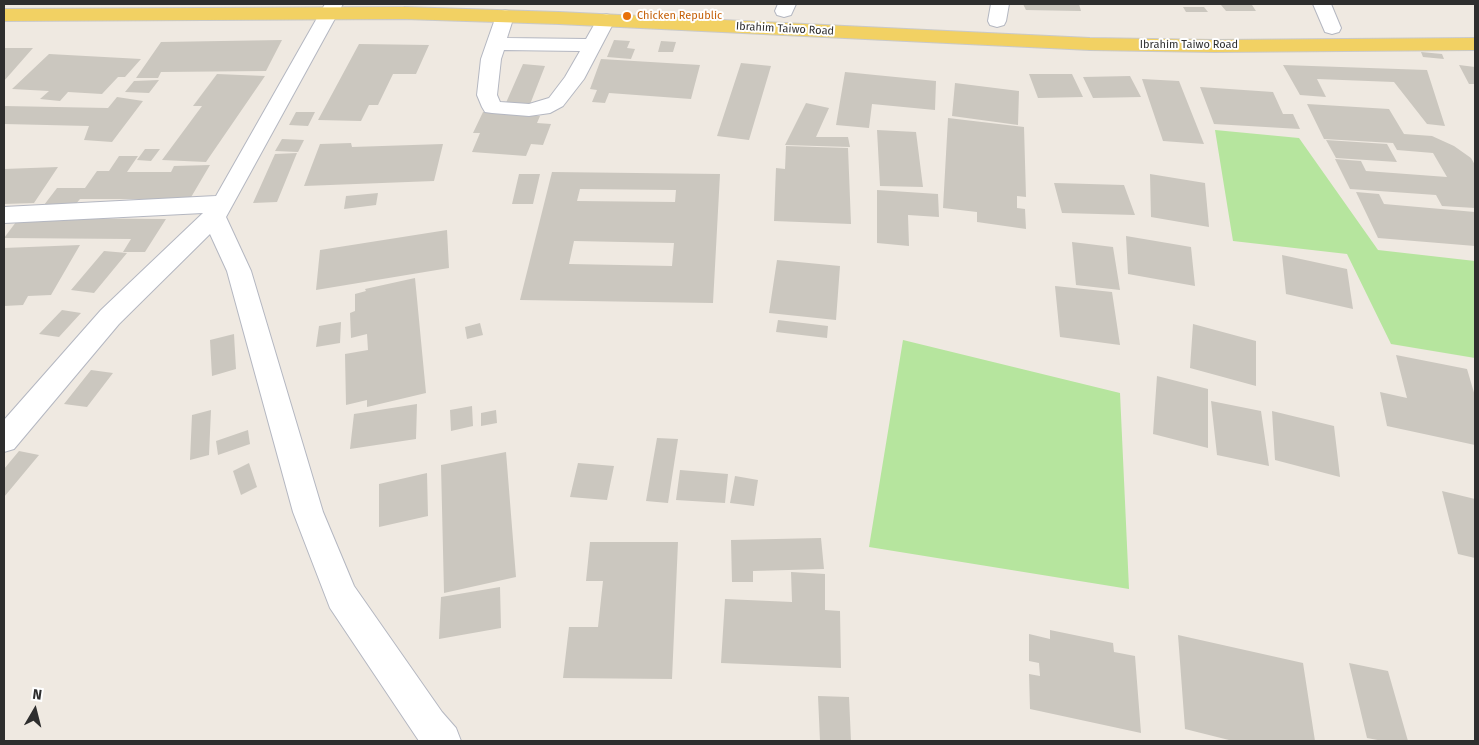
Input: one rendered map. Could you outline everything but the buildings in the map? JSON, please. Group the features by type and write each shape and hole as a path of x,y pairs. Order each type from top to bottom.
{"main road":[{"name":"Ibrahim Taiwo Road","path":"4,15 332,8 506,16 726,8"},
{"name":"Ibrahim Taiwo Road","path":"765,10 792,9"},
{"name":"Ibrahim Taiwo Road","path":"607,12 1090,44 1214,46 1475,44"},
{"path":"977,20 998,12 1016,22"},
{"path":"1303,28 1475,27"}],"street":[{"path":"1322,4 1332,28"},
{"path":"4,440 110,317 218,210 332,8"},
{"path":"506,16 491,59 487,96 492,107 529,110 543,108 556,102 574,79 607,12"},
{"path":"496,44 592,45"},
{"path":"4,215 218,210"},
{"path":"218,210 239,271 308,512 342,597 430,736"}],"green space":[{"path":"1215,130 1299,138 1378,250 1475,261 1475,358 1391,344 1347,254 1233,241"},
{"path":"903,340 1120,393 1129,589 869,547"}],"place":[{"name":"Chicken Republic","path":"627,16"}]}
